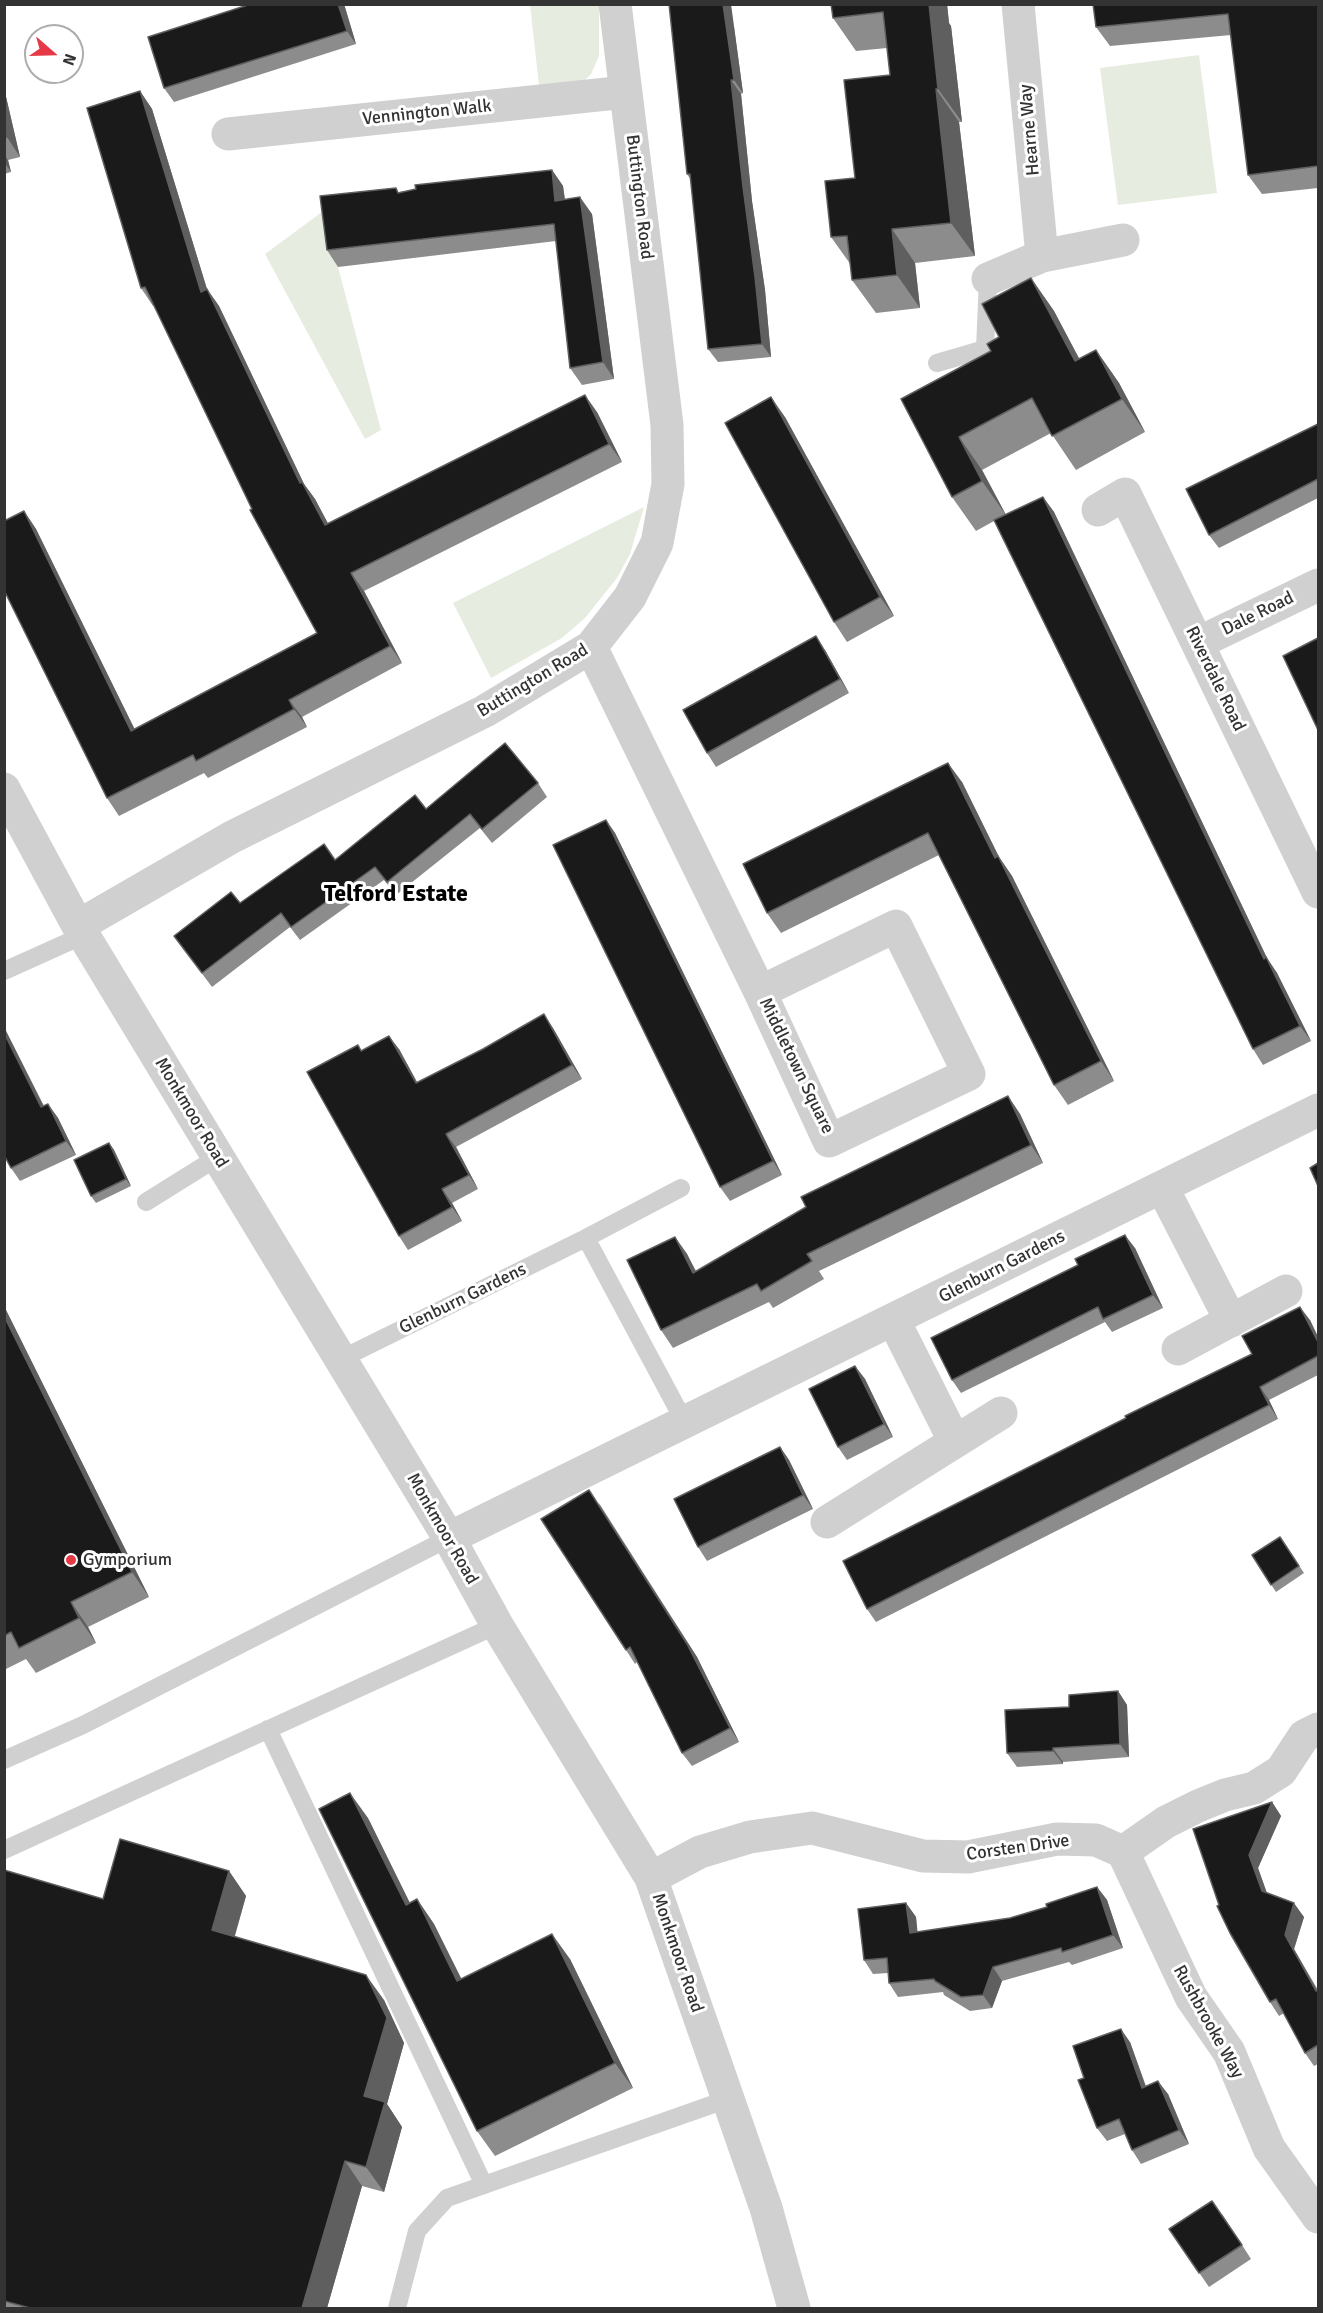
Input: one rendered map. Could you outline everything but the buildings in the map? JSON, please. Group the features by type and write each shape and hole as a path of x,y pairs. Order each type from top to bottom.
{"street":[{"name":"Buttington Road","path":"81,930 232,837 485,711 591,647 630,597 657,543 668,484 667,425 615,4"},
{"name":"Hearne Way","path":"1018,4 1042,256"},
{"name":"Vennington Walk","path":"228,134 626,92"},
{"path":"988,279 1042,256 1123,240"},
{"name":"Riverdale Road","path":"1098,510 1125,494 1318,892"},
{"name":"Dale Road","path":"1198,643 1318,585"},
{"name":"Middletown Square","path":"591,647 760,992 829,1141 969,1074 896,926 760,992"},
{"name":"Monkmoor Road","path":"4,789 81,930 449,1538 497,1625 651,1878 766,2208 794,2308"},
{"name":"Glenburn Gardens","path":"449,1538 1318,1110"},
{"path":"1162,1187 1231,1321"},
{"path":"1178,1349 1286,1292"},
{"path":"894,1320 955,1442"},
{"path":"828,1522 1001,1413"},
{"path":"1123,1852 1166,1822 1225,1795 1254,1788 1281,1771 1304,1736 1318,1729"},
{"name":"Corsten Drive","path":"651,1878 700,1852 750,1837 812,1828 923,1856 968,1857 1057,1839 1096,1840 1123,1852"},
{"name":"Rushbrooke Way","path":"1123,1852 1191,1997 1229,2052 1269,2148 1318,2217"}],"lane":[{"path":"937,363 985,349 988,279"},
{"path":"4,971 81,930"},
{"path":"146,1202 218,1157"},
{"name":"Glenburn Gardens","path":"340,1359 586,1238 681,1188"},
{"path":"586,1238 684,1421"},
{"path":"4,1760 82,1725 449,1538"},
{"path":"4,1850 497,1625"},
{"path":"268,1730 484,2185"},
{"path":"397,2308 417,2231 447,2198 728,2098"}],"shaded area":[{"path":"530,5 599,5 599,56 591,74 576,89 540,94"},
{"path":"1199,55 1217,193 1118,205 1100,68"},
{"path":"322,212 334,231 338,267 381,430 365,439 265,254"},
{"path":"644,507 630,554 617,578 585,618 562,638 491,678 453,603"}],"place":[{"name":"Gymporium","path":"71,1560"}],"district":[{"name":"Telford Estate","path":"396,895"}]}
